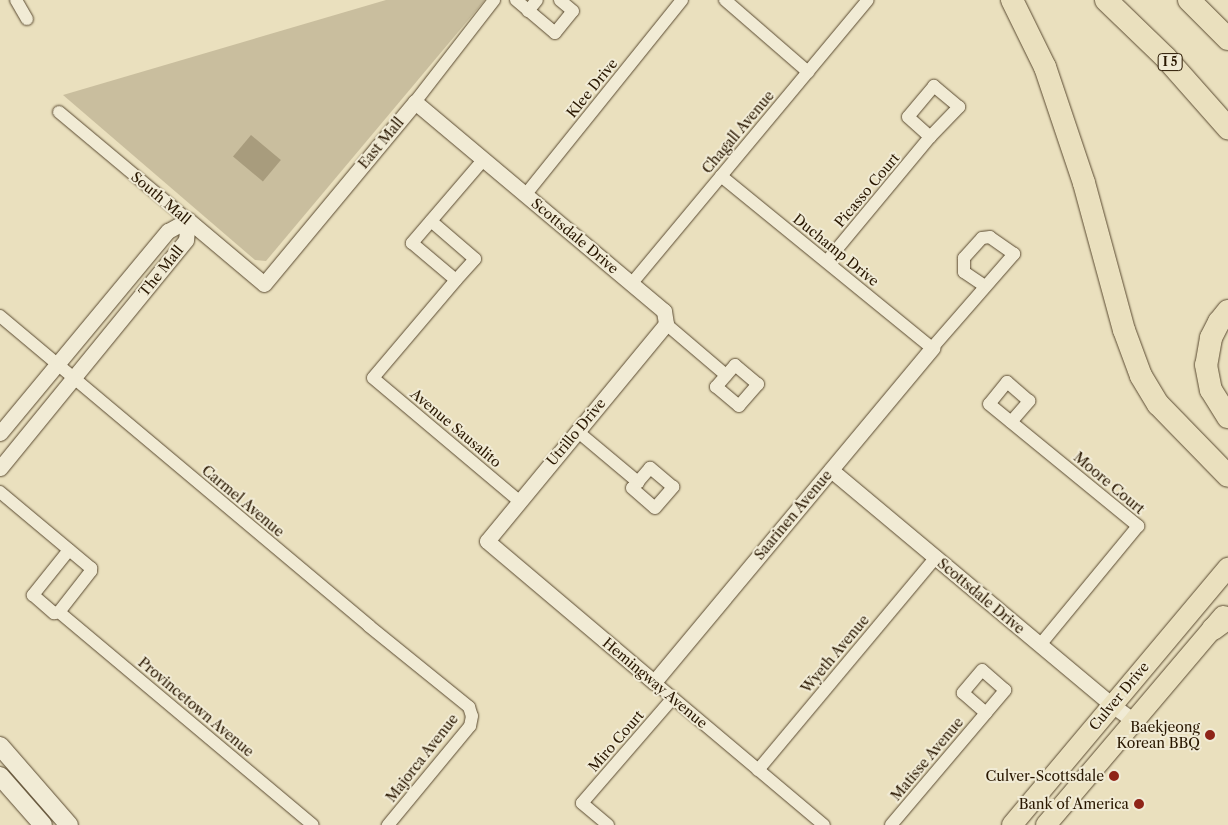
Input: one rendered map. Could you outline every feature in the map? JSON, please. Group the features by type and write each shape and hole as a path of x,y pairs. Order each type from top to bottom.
{"highway":[{"path":"1012,0 1045,68 1084,183 1124,330 1141,376 1158,404 1228,476"},
{"name":"I 5","path":"1106,0 1166,58 1228,128"},
{"path":"1189,0 1228,39"},
{"path":"1228,311 1219,322 1211,338 1206,365 1211,390 1228,416"}],"main road":[{"name":"Culver Drive","path":"1012,825 1228,568"},
{"name":"Culver Drive","path":"1046,825 1133,720 1220,624 1228,611"},
{"path":"0,746 69,825"},
{"path":"0,776 43,825"}],"street":[{"path":"16,0 27,19"},
{"name":"East Mall","path":"264,284 415,102 494,0"},
{"path":"516,0 555,33 573,11 560,0"},
{"path":"528,11 537,0"},
{"name":"Klee Drive","path":"526,194 682,0"},
{"path":"725,0 808,72"},
{"name":"Chagall Avenue","path":"632,283 868,0"},
{"name":"Scottsdale Drive","path":"415,102 664,310 666,324 726,375"},
{"name":"South Mall","path":"59,112 264,284"},
{"name":"Picasso Court","path":"826,261 930,138"},
{"path":"431,221 475,258 456,280 412,243 484,159"},
{"name":"Duchamp Drive","path":"721,176 932,348"},
{"name":"The Mall","path":"0,433 168,231 188,220"},
{"name":"The Mall","path":"0,468 186,240 188,220"},
{"name":"Avenue Sausalito","path":"456,280 374,378 519,501"},
{"path":"932,348 985,286"},
{"name":"Carmel Avenue","path":"0,316 469,708"},
{"name":"Utrillo Drive","path":"487,540 666,324"},
{"name":"Saarinen Avenue","path":"654,682 932,348"},
{"name":"Moore Court","path":"1011,422 1138,526 1040,645"},
{"path":"577,431 638,482"},
{"name":"Scottsdale Drive","path":"831,470 1112,705 1133,720"},
{"path":"0,492 91,568 91,571 59,612"},
{"name":"Hemingway Avenue","path":"487,540 824,825"},
{"name":"Provincetown Avenue","path":"69,550 33,595 54,613 59,612 313,825"},
{"name":"Wyeth Avenue","path":"758,770 936,558"},
{"name":"Miro Court","path":"608,825 582,803 673,698"},
{"name":"Majorca Avenue","path":"388,825 470,726 472,716 469,708"},
{"name":"Matisse Avenue","path":"891,825 986,713"}],"shaded area":[{"path":"386,0 485,0 266,261 255,260 63,95"},
{"path":"251,135 281,160 263,182 233,156"}],"place":[{"name":"Baekjeong Korean BBQ","path":"1210,735"},
{"name":"Culver-Scottsdale","path":"1114,776"},
{"name":"Bank of America","path":"1139,804"}]}
